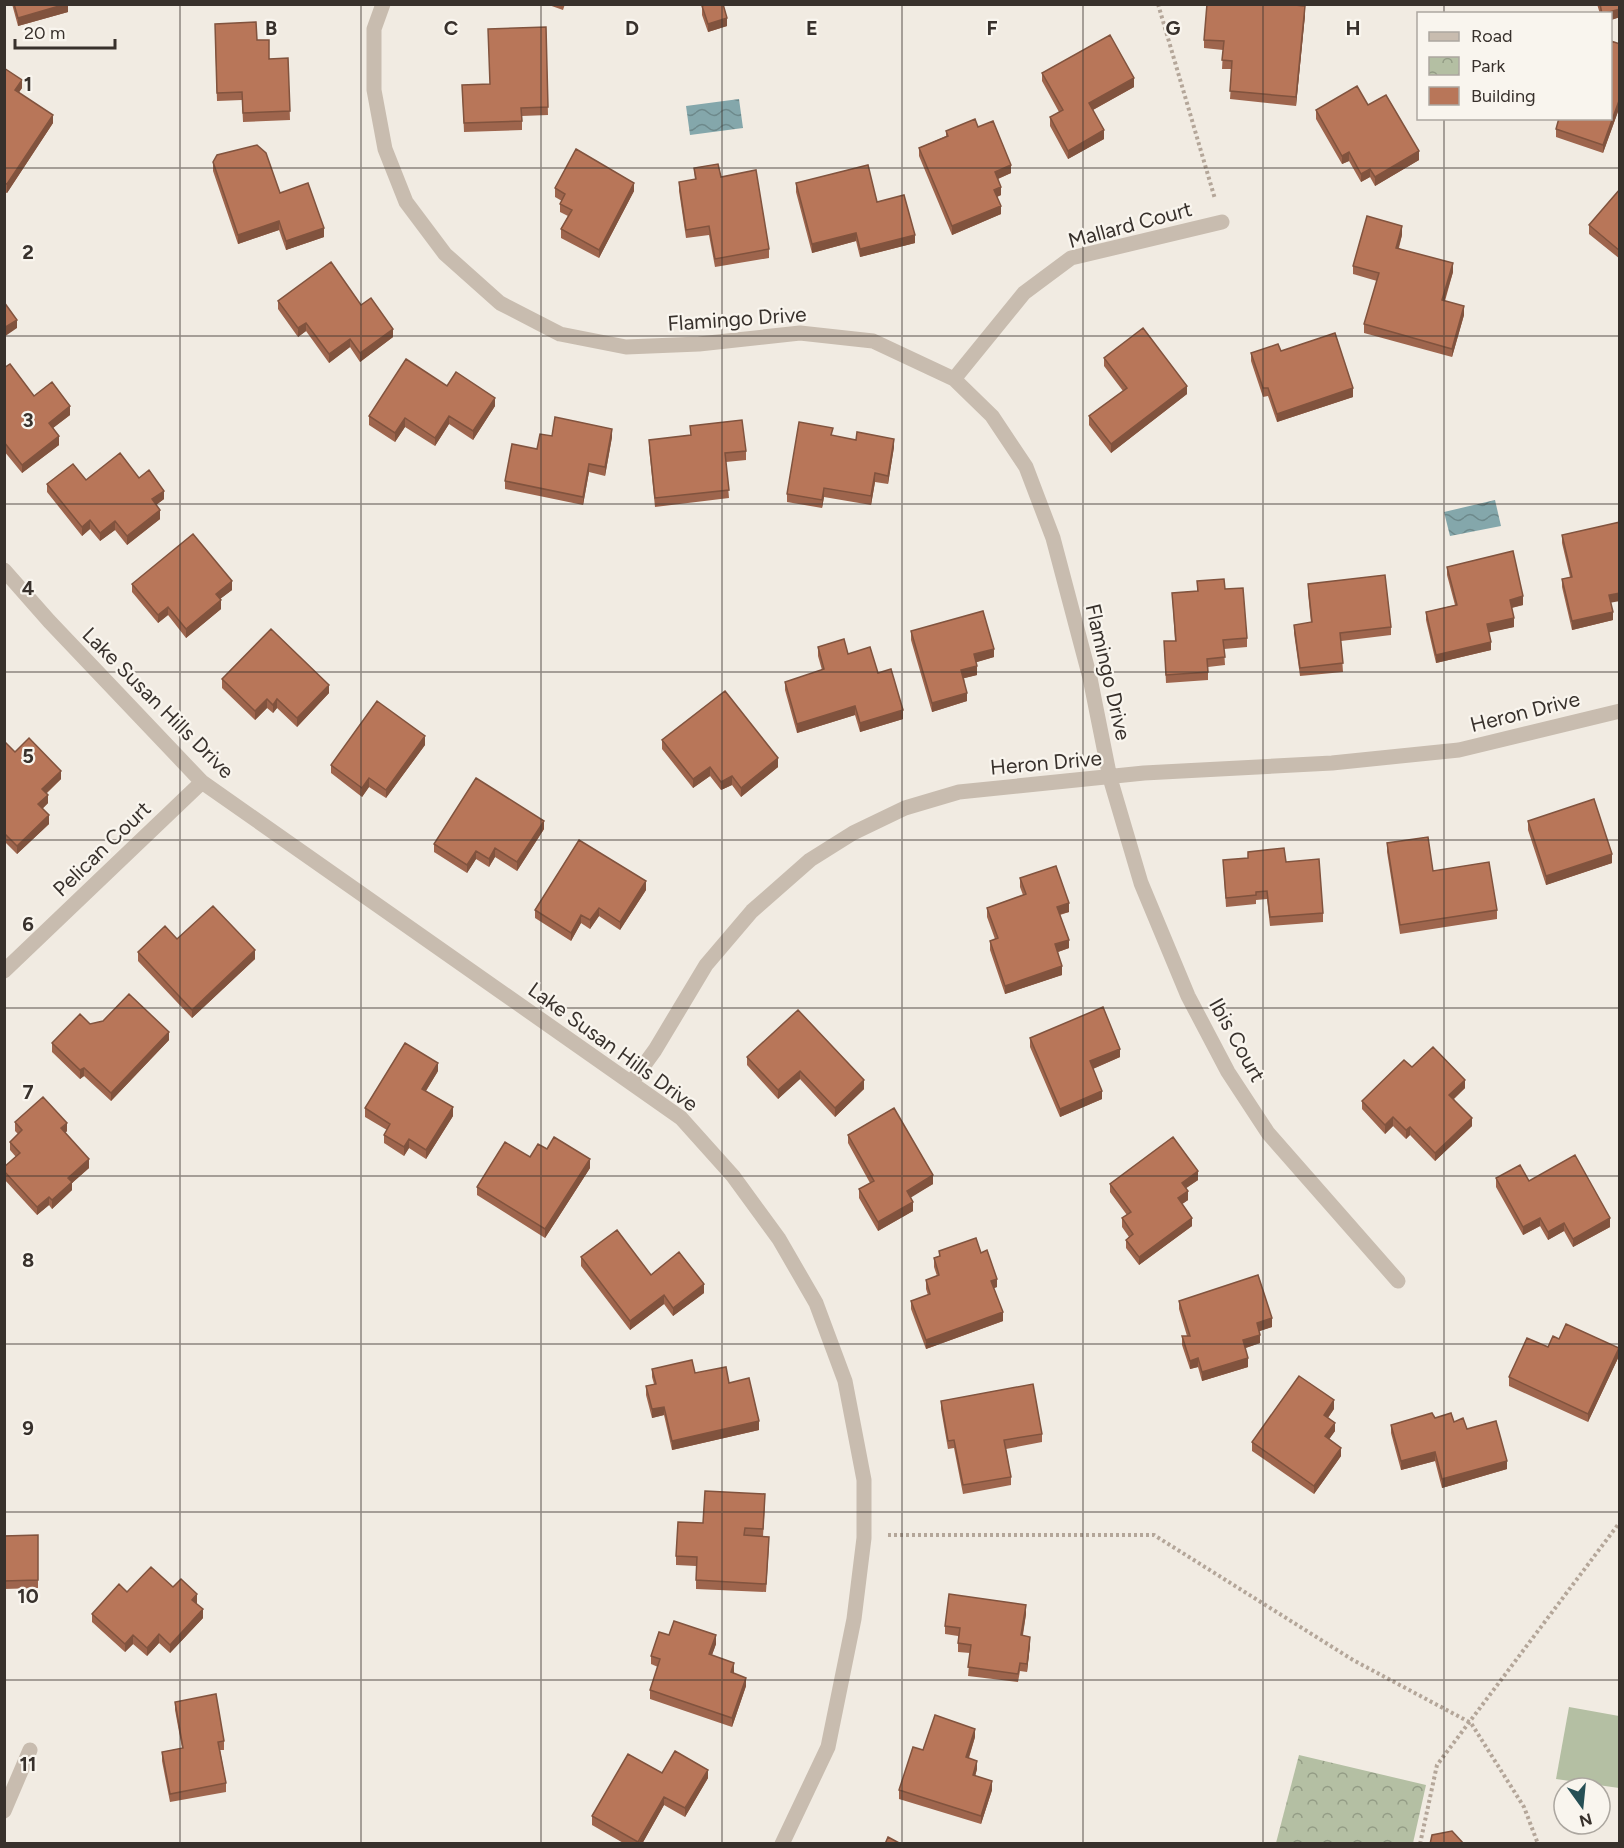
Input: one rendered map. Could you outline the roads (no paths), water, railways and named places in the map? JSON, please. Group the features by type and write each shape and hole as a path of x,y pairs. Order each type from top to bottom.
{"street":[{"name":"Flamingo Drive","path":"383,4 374,29 374,90 385,149 406,202 438,245 500,303 560,334 627,347 699,344 800,333 873,341 954,379 992,416 1026,467 1053,538 1090,678 1110,778"},
{"name":"Mallard Court","path":"954,379 1024,293 1071,258 1222,222"},
{"name":"Lake Susan Hills Drive","path":"4,570 49,621 202,782 681,1118 733,1176 779,1239 816,1303 845,1381 864,1480 864,1538 854,1619 828,1747 782,1844"},
{"name":"Heron Drive","path":"631,1083 655,1050 706,964 752,911 810,860 853,833 905,808 959,792 1144,773 1332,763 1459,750 1620,711"},
{"name":"Ibis Court","path":"1110,778 1142,883 1188,996 1228,1072 1268,1133 1398,1281"},
{"name":"Pelican Court","path":"4,971 202,782"},
{"path":"4,1811 30,1750"}],"water":[{"path":"739,99 743,128 690,135 686,106"},
{"path":"1495,500 1501,526 1450,536 1444,512"}]}
